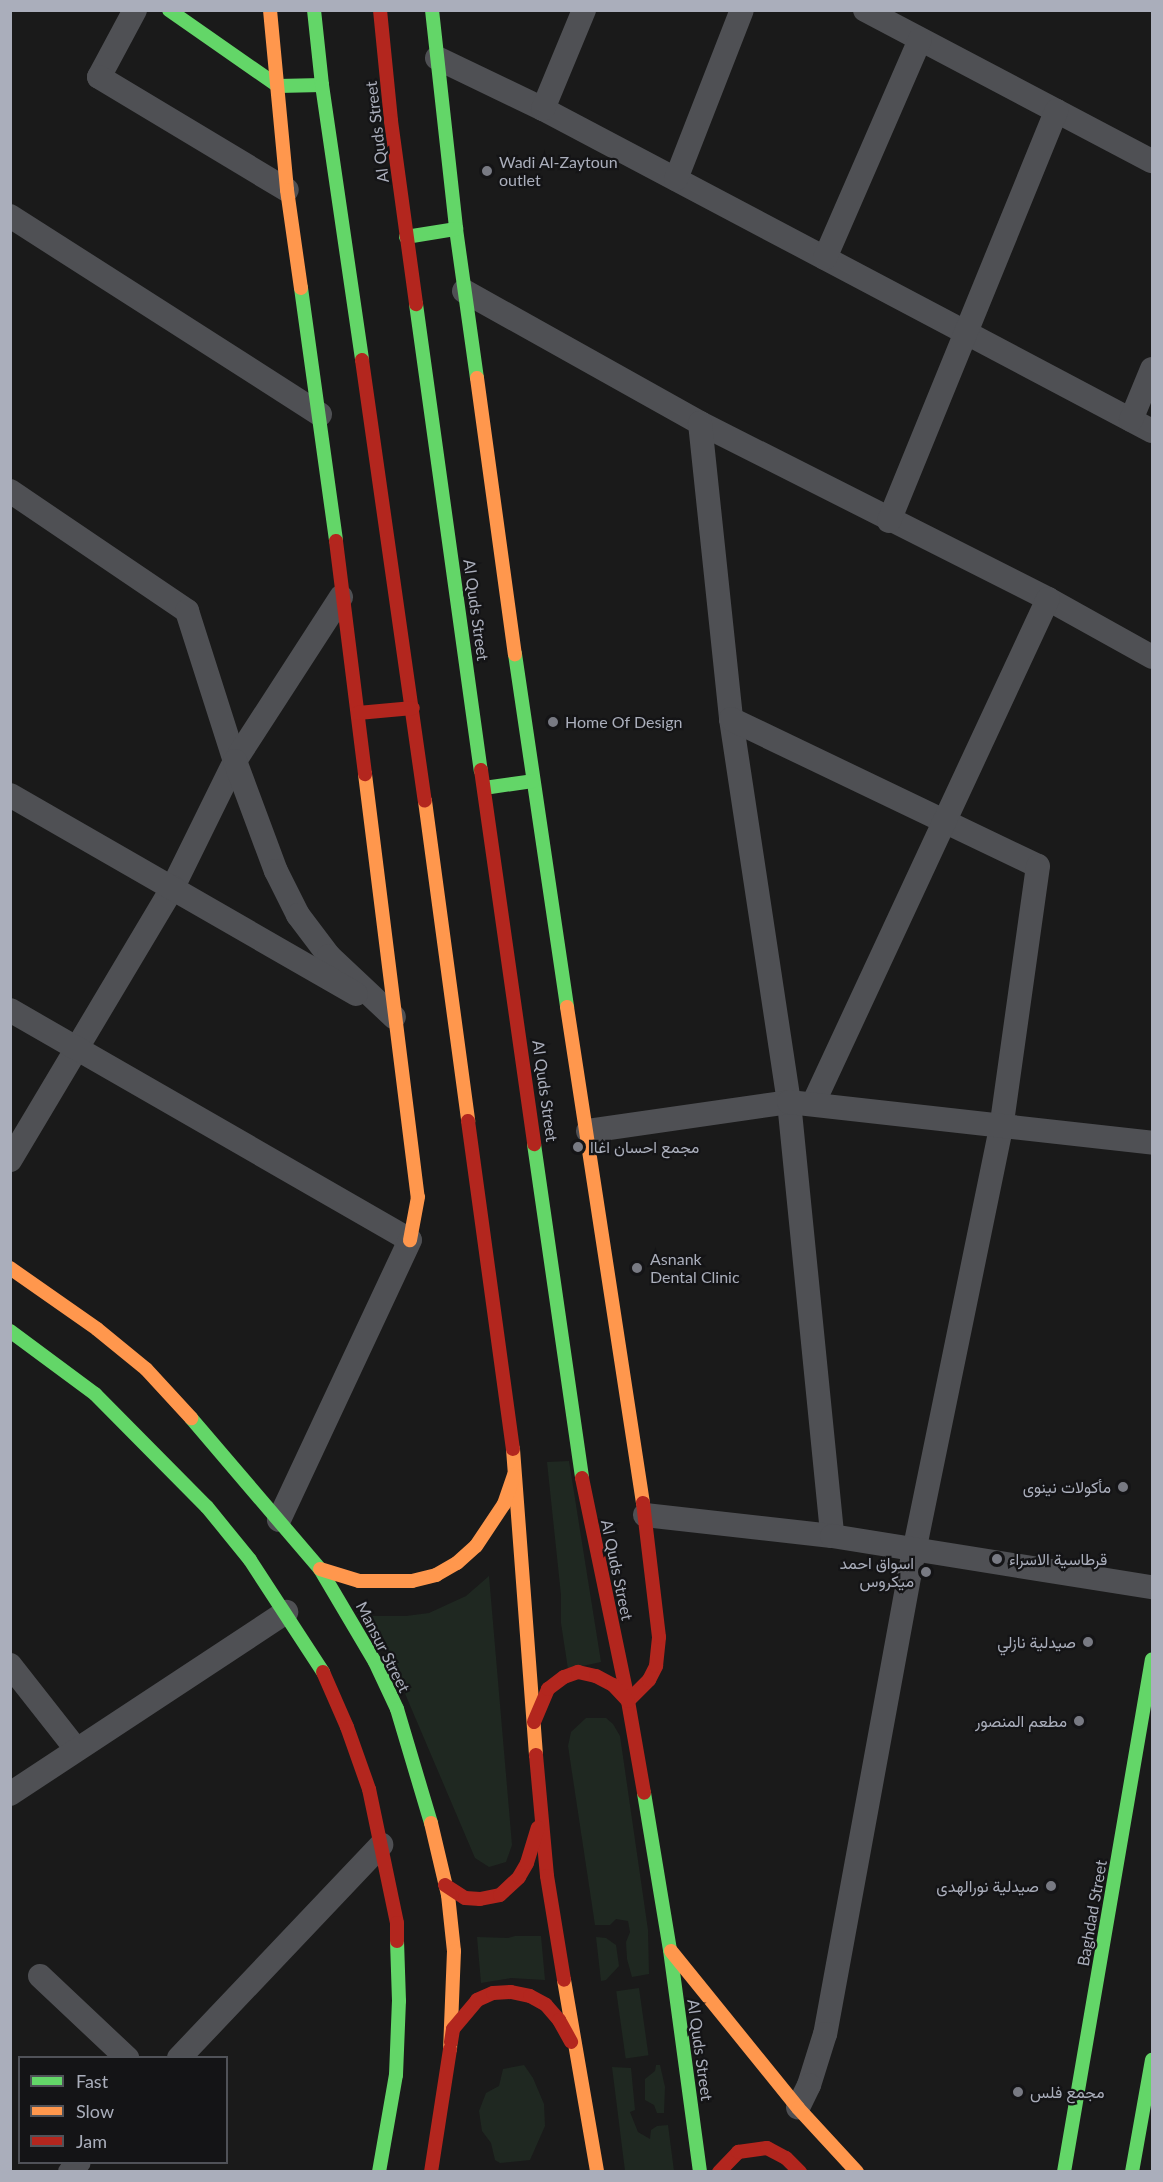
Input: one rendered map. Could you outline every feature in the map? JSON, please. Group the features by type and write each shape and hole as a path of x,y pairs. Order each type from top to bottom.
{"main road":[{"path":"169,10 278,86 322,85"},
{"path":"270,10 287,190 320,414 341,597 358,714 418,1197 410,1240"},
{"path":"314,10 322,85 413,708 516,1468 540,1818 547,1876 597,2172"},
{"name":"Al Quds Street","path":"381,10 391,121 406,237 585,1501 628,1701 670,1950 700,2172"},
{"path":"432,10 464,291 533,781 645,1515 659,1651 649,1680 628,1701 613,1685 596,1676 578,1672 564,1677 549,1689 534,1722"},
{"path":"406,237 456,230"},
{"path":"358,714 413,708"},
{"path":"484,788 533,781"},
{"name":"Mansur Street","path":"10,1268 97,1329 146,1369 279,1520 320,1569 351,1617 397,1709 428,1813 445,1885 454,1951 448,2078 431,2172"},
{"path":"10,1331 95,1394 207,1507 286,1612 321,1670 347,1727 369,1789 397,1923 399,2001 396,2075 379,2172"},
{"path":"320,1569 359,1581 412,1581 436,1575 457,1563 487,1532 504,1504 516,1468"},
{"name":"Baghdad Street","path":"1064,2172 1152,1659"},
{"path":"445,1885 465,1898 480,1899 500,1894 519,1877 528,1863 540,1818"},
{"path":"670,1950 798,2108 857,2172"},
{"path":"451,2042 453,2029 463,2014 477,2000 493,1994 511,1992 530,1996 546,2005 559,2020 578,2054"},
{"path":"1132,2172 1152,2060"},
{"path":"580,2154 590,2123"},
{"path":"719,2172 738,2152 767,2148 786,2158 800,2172"}],"street":[{"path":"135,10 99,77 287,190"},
{"path":"543,109 584,10"},
{"path":"676,179 742,10"},
{"path":"865,10 1152,161"},
{"path":"825,258 921,40"},
{"path":"436,58 543,109 1152,431"},
{"path":"889,521 964,332 1056,111"},
{"path":"10,216 320,414"},
{"path":"464,291 700,423 889,521 1048,599 1152,657"},
{"path":"1131,420 1152,369"},
{"path":"700,423 731,719 789,1102 832,1536"},
{"path":"10,491 187,611 235,762 276,871 298,915 329,956 394,1017"},
{"path":"10,1160 173,887 235,762 341,597"},
{"path":"813,1104 1048,599"},
{"path":"731,719 1038,866 1001,1128 914,1550 825,2034 812,2077 798,2108"},
{"path":"10,795 173,887 394,1017"},
{"path":"10,1010 410,1240 279,1520"},
{"path":"588,1131 789,1102 1001,1128 1152,1143"},
{"path":"645,1515 832,1536 1152,1587"},
{"path":"10,1794 286,1612"},
{"path":"10,1665 76,1749"},
{"path":"182,2056 381,1845"},
{"path":"40,1976 125,2056"}],"shaded area":[{"path":"569,1461 601,1662 568,1669 561,1623 561,1595 547,1462"},
{"path":"489,1576 512,1845 506,1862 489,1867 475,1858 372,1616 429,1613 466,1596"},
{"path":"586,1718 606,1718 613,1724 620,1736 648,1930 649,1974 632,1977 627,1959 626,1942 630,1932 628,1921 616,1919 610,1925 595,1925 568,1746 571,1732"},
{"path":"541,1936 545,1980 511,1978 481,1983 477,1937 508,1938"},
{"path":"596,1937 606,1938 616,1945 619,1966 606,1980 601,1981"},
{"path":"639,1988 648,2055 626,2059 616,1991"},
{"path":"524,2065 533,2078 544,2104 545,2126 530,2160 500,2163 495,2160 491,2143 482,2131 479,2111 486,2093 499,2086 503,2069"},
{"path":"656,2065 660,2065 665,2087 664,2113 657,2113 654,2105 645,2100 645,2079 655,2071"},
{"path":"612,2067 631,2068 635,2110 630,2112 638,2132 650,2139 651,2130 657,2126 668,2125 674,2171 625,2171"}],"traffic: fast":[{"path":"169,10 278,86 322,85"},
{"path":"314,10 322,85 362,360"},
{"path":"432,10 456,229 477,378"},
{"path":"406,237 456,229"},
{"path":"301,288 336,541"},
{"path":"416,304 481,770"},
{"path":"515,654 567,1007"},
{"path":"484,788 533,781"},
{"path":"534,1144 582,1478"},
{"path":"10,1331 95,1394 207,1507 250,1560 323,1672"},
{"path":"191,1418 320,1569 375,1662 397,1709 431,1823"},
{"path":"1064,2172 1152,1659"},
{"path":"644,1793 670,1950 700,2172"},
{"path":"379,2172 396,2075 399,2001 397,1941"},
{"path":"1132,2172 1152,2060"}],"traffic: slow":[{"path":"270,10 287,190 301,288"},
{"path":"477,378 515,654"},
{"path":"365,774 418,1197 410,1240"},
{"path":"425,801 468,1121"},
{"path":"567,1007 643,1503"},
{"path":"10,1268 97,1329 146,1369 191,1418"},
{"path":"513,1449 536,1755"},
{"path":"320,1569 359,1581 412,1581 436,1575 457,1563 476,1546 504,1504 514,1475"},
{"path":"431,1823 448,1895 454,1951 450,2049"},
{"path":"671,1951 798,2108 857,2172"},
{"path":"564,1980 597,2172"}],"traffic: jam":[{"path":"380,10 391,121 416,304"},
{"path":"362,360 425,801"},
{"path":"336,541 365,774"},
{"path":"358,713 413,708"},
{"path":"481,770 534,1144"},
{"path":"468,1121 513,1449"},
{"path":"582,1478 628,1701 644,1793"},
{"path":"628,1701 649,1680 656,1666 659,1637 643,1503"},
{"path":"323,1672 347,1727 369,1789 397,1923 397,1941"},
{"path":"534,1722 548,1689 564,1677 578,1672 596,1676 613,1685 628,1701"},
{"path":"536,1755 547,1876 564,1980"},
{"path":"445,1885 465,1898 480,1899 500,1895 519,1877 527,1863 538,1828"},
{"path":"451,2042 453,2029 477,2000 493,1993 511,1992 530,1996 546,2005 559,2020 571,2042"},
{"path":"431,2172 450,2049"},
{"path":"719,2172 738,2152 767,2148 786,2158 800,2172"}],"place":[{"name":"Wadi Al-Zaytoun outlet","path":"487,171"},
{"name":"Home Of Design","path":"553,722"},
{"name":"مجمع احسان اغاا","path":"578,1147"},
{"name":"Asnank Dental Clinic","path":"637,1268"},
{"name":"مأكولات نينوى","path":"1123,1487"},
{"name":"قرطاسية الاسراء","path":"997,1559"},
{"name":"اسواق احمد ميكروس","path":"926,1572"},
{"name":"صيدلية نازلي","path":"1088,1642"},
{"name":"مطعم المنصور","path":"1079,1721"},
{"name":"صيدلية نورالهدى","path":"1051,1886"},
{"name":"مجمع فلس","path":"1018,2092"}]}
